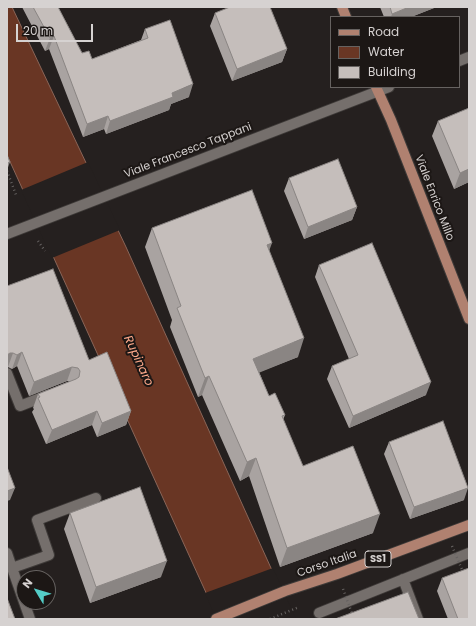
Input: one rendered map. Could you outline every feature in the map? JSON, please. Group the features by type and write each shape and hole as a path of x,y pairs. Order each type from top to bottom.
{"main road":[{"name":"Viale Francesco Tappani","path":"7,234 377,89"},
{"name":"Viale Enrico Millo","path":"377,89 391,120 469,319"},
{"path":"7,373 20,406 55,393"},
{"path":"12,568 48,555 37,520 96,498"},
{"name":"Corso Italia","path":"216,619 285,591 337,574 469,525"},
{"path":"7,553 30,619"},
{"path":"319,613 469,553"},
{"path":"403,579 418,619"}],"path":[{"path":"7,171 16,196"},
{"path":"452,546 463,574"},
{"path":"343,589 354,619"},
{"path":"270,619 293,610"}],"water":[{"name":"Rupinaro","path":"7,7 12,7 126,247 294,619 218,619 7,155"}],"pier":[{"path":"88,162 120,230 52,258 21,190"},
{"path":"273,568 296,619 216,619 205,593"}],"building":[{"path":"33,7 58,7 82,53 89,51 92,59 148,38 145,29 170,20 193,84 172,93 173,97 110,121 108,116 87,124 54,36 50,38"},
{"path":"230,7 270,7 287,49 237,69 215,13"},
{"path":"390,7 409,7 392,14"},
{"path":"469,108 469,169 460,173 438,121"},
{"path":"7,155 10,162 7,163"},
{"path":"338,159 357,207 308,227 289,178"},
{"path":"252,190 272,243 267,245 304,338 253,359 269,396 275,393 285,415 282,416 303,466 353,446 380,514 287,548 256,458 247,462 209,376 205,378 177,308 181,306 152,228"},
{"path":"372,243 431,382 353,416 332,366 358,355 319,265"},
{"path":"53,269 89,360 107,352 131,411 102,423 97,411 52,430 38,398 40,397 38,394 76,379 79,377 80,371 78,368 72,367 34,382 22,352 17,355 10,353 7,355 7,286"},
{"path":"443,421 468,488 414,507 389,442"},
{"path":"7,467 15,488 7,491"},
{"path":"140,487 167,561 96,587 70,513"},
{"path":"469,568 469,619 458,619 442,578"},
{"path":"408,592 419,619 335,619"},
{"path":"7,598 15,619 7,619"}]}
